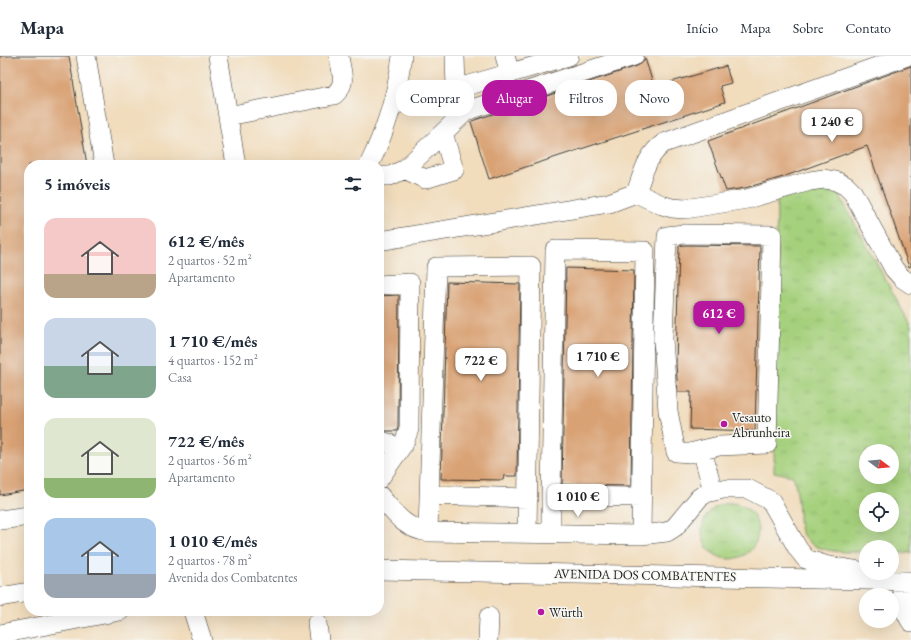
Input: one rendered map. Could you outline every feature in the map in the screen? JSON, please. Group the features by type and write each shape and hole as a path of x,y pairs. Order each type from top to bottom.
{"street":[{"path":"86,56 103,160"},
{"path":"218,56 235,160"},
{"path":"228,116 334,95 341,89 343,83 338,56"},
{"path":"371,160 381,139 393,104 402,56"},
{"path":"455,56 456,80"},
{"path":"474,81 507,65 569,56"},
{"path":"384,176 390,176 405,169 466,111 634,56"},
{"path":"636,193 648,160 655,149 664,143 907,56"},
{"path":"405,169 425,179 454,170 443,133"},
{"path":"384,240 609,203 636,193 662,205 672,208 685,209 747,199 810,181 824,179 836,181 846,186 853,193 894,269 902,278 911,284"},
{"path":"684,234 772,236 767,444 711,446 702,450 690,453 676,452 668,411 663,339 668,236 684,234"},
{"path":"551,533 555,250 645,251 641,535"},
{"path":"428,532 436,266 531,266 527,533"},
{"path":"384,285 410,283 409,429 407,436 399,450 384,472"},
{"path":"384,442 399,450"},
{"path":"702,450 713,491"},
{"path":"384,501 401,522 413,529 428,532 641,535 667,532 675,527 699,498 713,491 723,489 742,489 756,492 771,501 798,549 806,559 828,566 859,571"},
{"path":"429,496 528,498"},
{"path":"551,496 641,497"},
{"path":"0,520 24,517"},
{"name":"AVENIDA DOS COMBATENTES","path":"384,570 908,581"},
{"path":"908,581 905,611 911,622"},
{"path":"0,597 24,593"},
{"path":"0,634 94,616"},
{"path":"195,616 202,640"},
{"path":"488,640 489,617"}],"green space":[{"path":"836,189 911,326 911,553 899,553 899,540 859,540 859,552 838,552 819,547 811,543 804,537 800,528 799,508 793,476 774,472 777,199"},
{"path":"724,503 736,503 746,507 754,515 758,525 758,537 754,547 746,555 736,559 724,559 714,555 706,547 702,537 702,525 706,515 714,507"}],"building":[{"path":"0,56 69,56 86,160 24,160 24,491 0,495"},
{"path":"645,58 652,80 625,80 625,116 682,116 489,179 471,122 472,121 487,116 547,116 547,96 555,93 555,116 617,116 617,80 595,80 642,63"},
{"path":"726,66 731,83 720,86 725,102 684,115 684,80 678,80"},
{"path":"911,66 911,266 909,267 867,146 783,177 745,188 726,191 708,141"},
{"path":"679,246 760,246 755,431 690,429 691,392 678,392 676,364"},
{"path":"566,268 634,270 631,486 562,485"},
{"path":"447,282 520,284 517,476 504,476 503,480 441,479"},
{"path":"399,295 397,431 384,431 384,296"}],"place":[{"name":"Vesauto Abrunheira","path":"724,424"},
{"name":"Würth","path":"541,612"}]}
